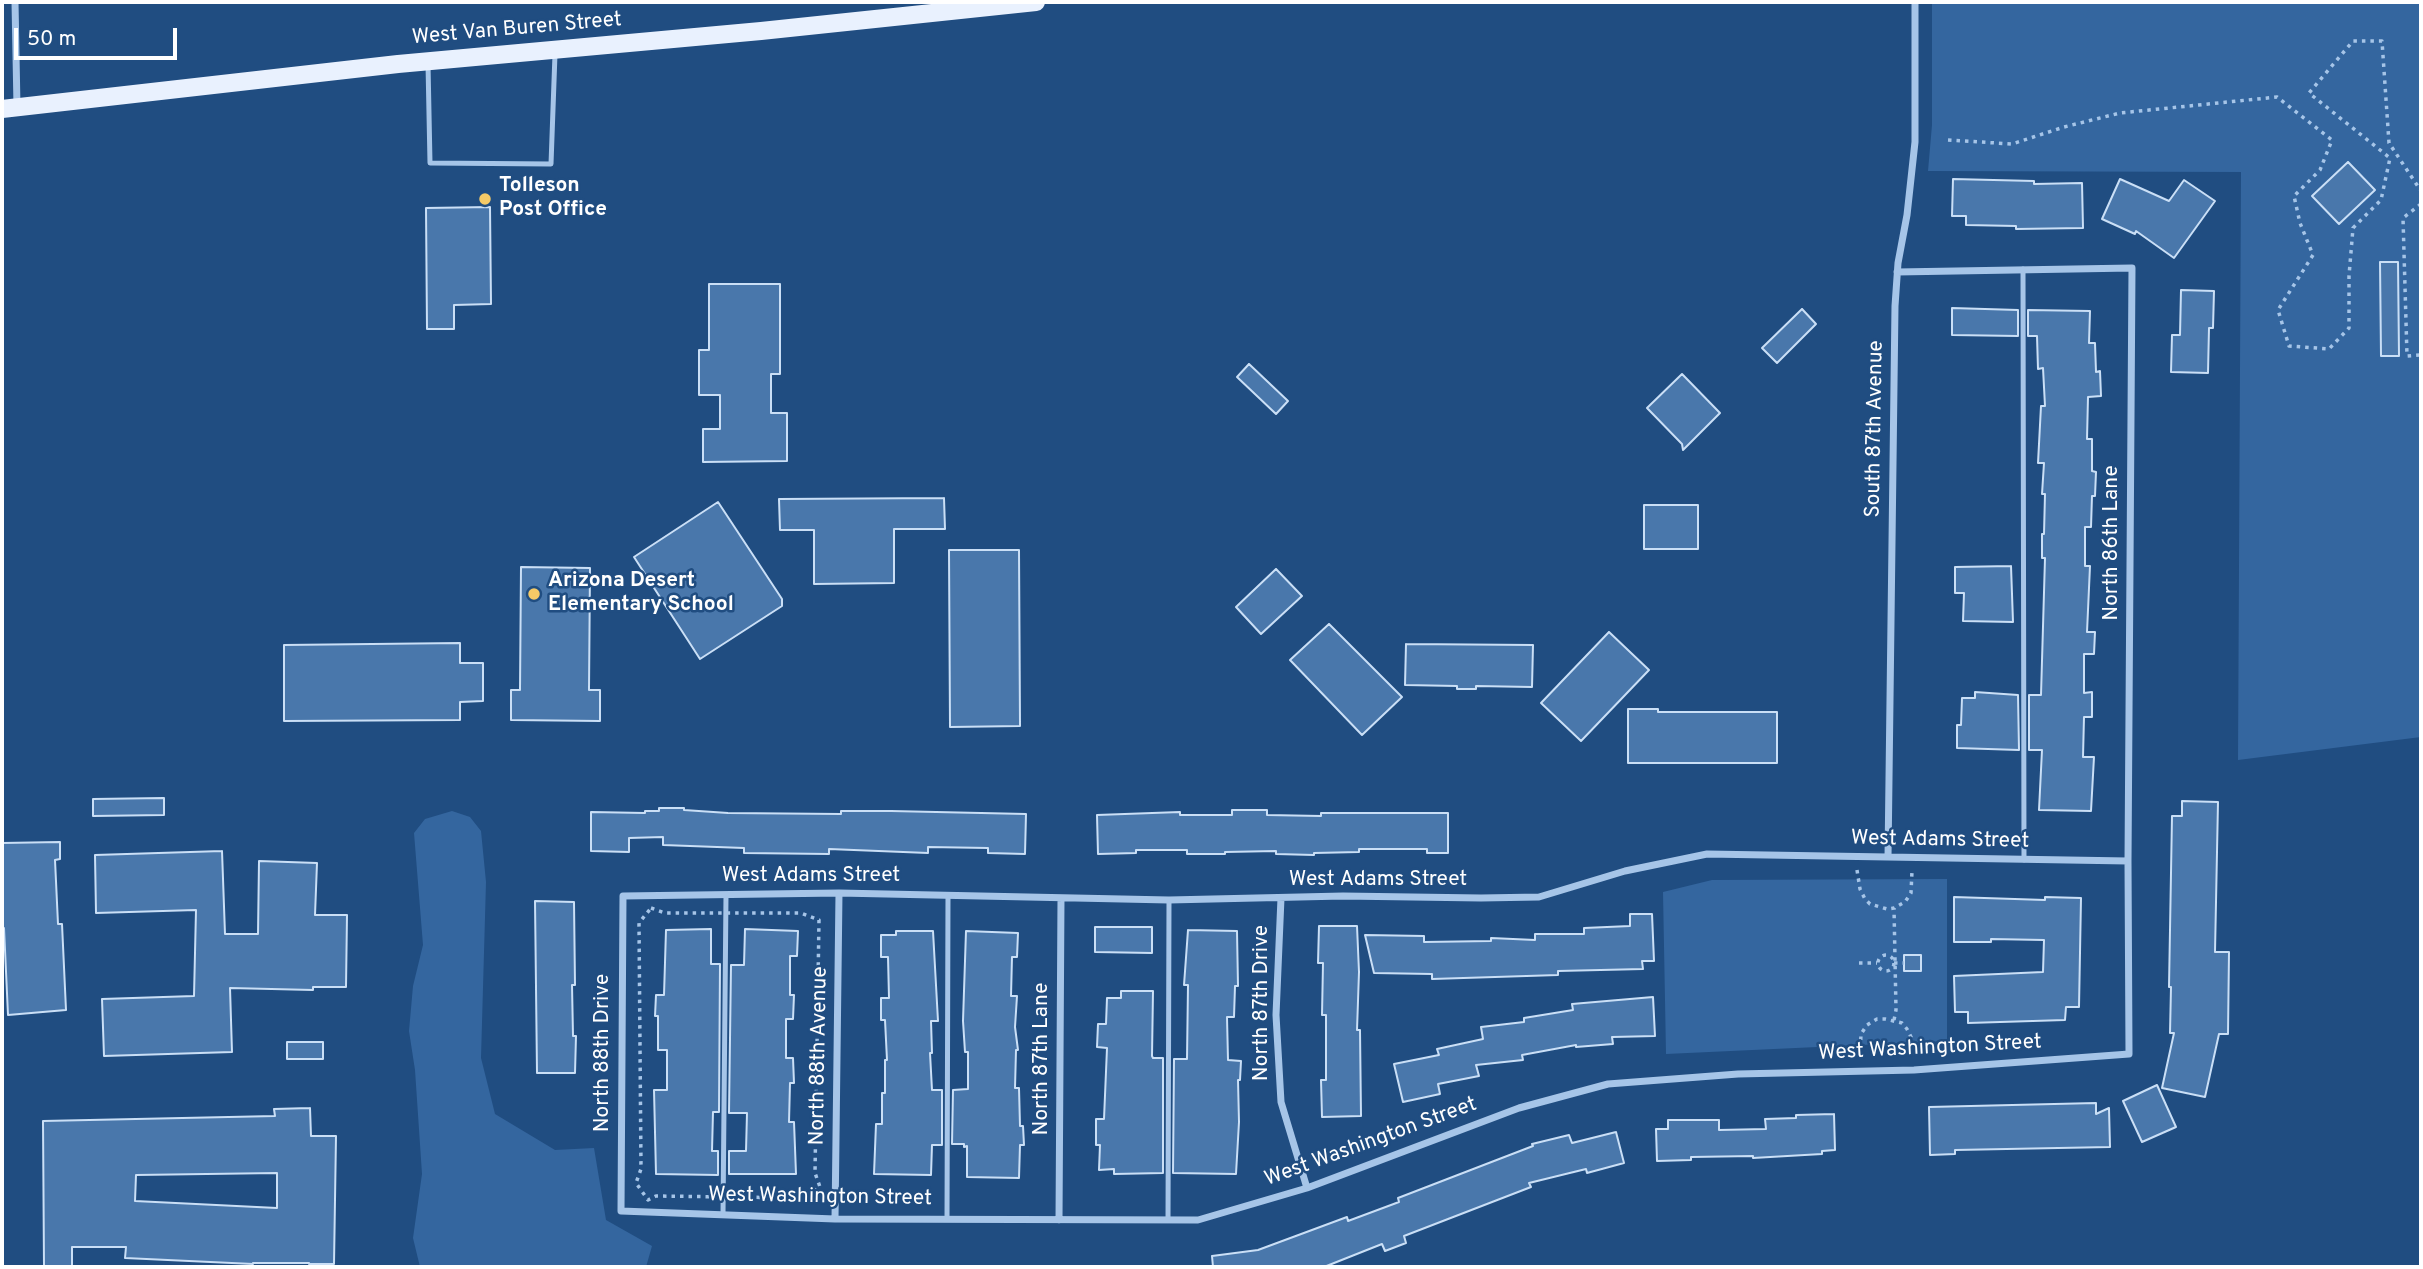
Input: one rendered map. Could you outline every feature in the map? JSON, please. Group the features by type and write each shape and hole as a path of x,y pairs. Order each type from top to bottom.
{"main road":[{"name":"West Van Buren Street","path":"9,108 428,61 1036,2"}],"street":[{"path":"9,108 15,2"},
{"name":"South 87th Avenue","path":"1888,857 1895,306 1897,272 1915,142 1915,2"},
{"name":"North 86th Lane","path":"1897,272 2132,268 2129,1054"},
{"name":"West Adams Street","path":"623,896 839,893 1169,900 1539,897 1625,871 1707,854 2128,861"},
{"name":"North 88th Avenue","path":"835,1219 839,893"},
{"name":"North 88th Drive","path":"621,1210 623,896"},
{"name":"North 87th Lane","path":"1059,1220 1061,898"},
{"name":"North 87th Drive","path":"1281,898 1276,1015 1281,1102 1307,1188"},
{"name":"West Washington Street","path":"621,1210 835,1219 1198,1220 1307,1188 1519,1108 1608,1084 1738,1074 1914,1070 2129,1054"}],"lane":[{"path":"428,61 430,163 551,164 555,50"},
{"path":"2023,269 2024,860"},
{"path":"723,1214 726,895"},
{"path":"947,1218 948,895"},
{"path":"1168,1220 1169,900"}],"path":[{"path":"1948,140 2012,144 2120,113 2277,97 2333,140 2320,170 2294,196 2300,223 2313,255 2278,310 2288,346 2329,349 2348,328 2348,276 2353,228 2381,200 2390,158 2309,93 2353,41 2382,41 2389,143 2421,191"},
{"path":"2421,204 2403,218 2407,356 2421,355"},
{"path":"1857,857 1858,875 1865,898 1878,907 1894,908 1905,902 1911,893 1911,858"},
{"path":"1894,908 1894,1020"},
{"path":"1885,955 1890,956 1894,963 1890,970 1885,972 1877,963 1880,956 1885,955"},
{"path":"1859,963 1877,963"},
{"path":"1894,963 1904,963"},
{"path":"1860,1072 1861,1034 1867,1025 1877,1019 1902,1023 1912,1039 1914,1070"}],"shaded area":[{"path":"1932,2 2421,2 2421,737 2238,760 2241,172 1928,171 1932,125"},
{"path":"452,811 470,817 481,831 486,882 481,1058 495,1114 555,1150 594,1148 606,1220 652,1246 646,1267 420,1267 413,1238 422,1174 415,1070 409,1031 413,986 423,945 414,833 425,819"},
{"path":"1947,879 1947,1041 1666,1054 1663,892 1712,880"}],"building":[{"path":"2348,162 2375,190 2339,224 2312,196"},
{"path":"1953,179 2034,181 2034,184 2082,183 2083,228 2016,229 2016,226 1966,225 1966,216 1952,216"},
{"path":"2120,179 2169,201 2184,180 2215,201 2174,258 2136,231 2135,234 2102,219"},
{"path":"490,207 491,304 454,305 454,329 427,329 426,208"},
{"path":"2380,262 2398,262 2399,356 2381,356"},
{"path":"709,284 780,284 780,374 771,374 771,413 787,413 787,461 703,462 703,429 720,429 720,395 699,395 699,350 709,350"},
{"path":"2181,290 2214,291 2213,328 2209,328 2208,373 2171,372 2172,335 2180,335"},
{"path":"1952,308 2018,310 2018,336 1952,335"},
{"path":"1802,309 1816,324 1777,363 1762,348"},
{"path":"2028,310 2090,311 2089,343 2095,343 2096,372 2100,371 2101,396 2088,397 2087,439 2092,439 2092,471 2096,472 2091,527 2085,527 2085,566 2090,566 2087,632 2095,632 2094,654 2084,654 2084,693 2092,692 2092,717 2084,717 2083,757 2094,757 2091,811 2039,810 2042,750 2029,750 2029,695 2041,695 2045,558 2042,558 2042,534 2045,494 2042,494 2044,463 2038,463 2041,406 2045,406 2043,368 2038,369 2037,336 2028,336"},
{"path":"1249,364 1288,401 1276,414 1237,377"},
{"path":"1682,374 1720,413 1683,450 1682,444 1647,408"},
{"path":"944,498 945,529 894,529 894,583 814,584 814,530 780,530 779,499"},
{"path":"718,502 782,599 782,606 700,659 634,557"},
{"path":"1644,505 1698,505 1698,549 1644,549"},
{"path":"949,550 1019,550 1020,726 950,727"},
{"path":"2011,566 2013,622 1963,621 1964,593 1955,593 1955,567"},
{"path":"521,567 590,568 589,690 600,690 600,721 511,720 511,690 520,690"},
{"path":"1276,569 1302,596 1261,634 1236,607"},
{"path":"1329,624 1402,697 1362,735 1290,660"},
{"path":"1609,632 1649,670 1581,741 1541,703"},
{"path":"460,643 460,663 483,663 483,701 460,702 460,720 284,721 284,645"},
{"path":"1406,644 1533,645 1532,687 1476,686 1476,689 1457,689 1457,686 1405,685"},
{"path":"1975,692 2018,695 2019,750 1957,748 1957,725 1961,725 1962,698 1975,698"},
{"path":"1628,709 1658,709 1658,712 1777,712 1777,763 1628,763"},
{"path":"164,798 164,815 93,816 93,799"},
{"path":"2182,801 2218,802 2215,952 2229,952 2228,1034 2219,1034 2205,1097 2162,1088 2174,1033 2170,1033 2169,987 2172,816 2182,816"},
{"path":"659,808 728,813 841,814 841,811 891,811 1026,814 1025,854 988,853 988,848 928,847 928,853 829,849 829,854 744,853 744,848 663,845 663,837 629,838 629,852 591,851 591,812 645,813 659,811"},
{"path":"1232,810 1267,810 1267,815 1321,816 1321,813 1448,813 1448,853 1427,853 1427,849 1359,849 1359,852 1314,855 1276,854 1276,851 1187,854 1187,850 1136,850 1136,853 1098,854 1097,815 1180,812 1180,815 1232,815"},
{"path":"60,842 60,859 55,860 58,924 62,924 66,1010 8,1015 2,928 2,843"},
{"path":"222,851 225,934 258,934 259,861 317,863 315,915 347,915 346,987 313,987 313,990 230,988 232,1052 104,1056 102,999 194,996 196,910 96,913 95,855"},
{"path":"1954,897 2045,900 2045,897 2081,898 2079,1007 2066,1007 2065,1020 1968,1023 1968,1012 1955,1012 1954,976 2043,972 2044,940 1991,939 1991,942 1954,942"},
{"path":"535,901 574,902 575,985 572,985 573,1036 576,1036 575,1073 537,1073"},
{"path":"1630,914 1652,914 1654,961 1642,961 1643,969 1432,979 1432,974 1374,973 1365,935 1424,936 1424,942 1491,941 1491,938 1535,940 1535,934 1584,934 1584,928 1630,926"},
{"path":"1319,926 1357,926 1357,1030 1360,1030 1361,1116 1322,1117 1321,1080 1326,1080 1326,1015 1322,1015 1323,963 1318,963"},
{"path":"1095,927 1152,927 1152,953 1095,952"},
{"path":"711,929 711,964 720,964 719,1112 713,1112 712,1151 718,1151 718,1175 656,1174 654,1090 667,1090 667,1050 658,1050 658,1016 655,1016 656,995 664,995 666,930"},
{"path":"745,929 798,931 797,956 790,956 790,995 794,995 793,1019 786,1019 786,1058 793,1058 794,1083 790,1083 789,1122 794,1122 796,1174 729,1174 729,1151 746,1151 747,1113 729,1113 731,965 744,965"},
{"path":"1188,930 1237,931 1238,986 1235,986 1234,1017 1227,1017 1228,1060 1241,1061 1238,1080 1236,1174 1173,1173 1174,1059 1187,1059 1188,985 1184,985"},
{"path":"896,931 933,931 938,1021 931,1021 930,1053 932,1090 942,1090 942,1145 932,1145 931,1175 874,1174 876,1124 882,1124 882,1093 885,1093 887,1060 885,1020 881,1020 881,998 889,998 888,957 881,957 881,935 896,935"},
{"path":"966,931 1018,933 1017,957 1012,957 1011,996 1017,996 1015,1027 1018,1050 1015,1088 1019,1088 1020,1126 1023,1126 1024,1145 1020,1145 1019,1178 967,1177 967,1146 952,1144 953,1090 968,1089 968,1052 965,1052 963,1021"},
{"path":"1904,955 1921,955 1921,971 1904,971"},
{"path":"1121,991 1153,991 1152,1056 1163,1058 1163,1173 1114,1174 1114,1169 1099,1170 1100,1145 1096,1145 1096,1119 1104,1119 1107,1048 1097,1047 1098,1024 1106,1024 1107,998 1121,998"},
{"path":"1653,997 1655,1036 1612,1037 1613,1044 1576,1045 1522,1055 1523,1060 1476,1065 1479,1076 1438,1084 1440,1094 1403,1102 1394,1064 1439,1055 1437,1049 1483,1039 1481,1027 1524,1022 1524,1018 1573,1010 1572,1004"},
{"path":"287,1042 323,1042 323,1059 287,1059"},
{"path":"2157,1085 2176,1127 2142,1142 2123,1101"},
{"path":"2096,1103 2096,1114 2109,1108 2110,1147 1955,1150 1955,1154 1930,1155 1929,1107"},
{"path":"310,1108 311,1136 336,1136 334,1264 253,1264 125,1258 126,1247 72,1247 72,1267 44,1267 43,1121 275,1116 274,1109","holes":["277,1173 277,1208 135,1201 136,1175"]},
{"path":"1834,1114 1835,1150 1822,1151 1822,1154 1753,1158 1691,1157 1691,1160 1657,1161 1656,1129 1668,1129 1668,1120 1719,1120 1719,1130 1766,1129 1765,1119"},
{"path":"1616,1132 1624,1163 1587,1173 1586,1169 1529,1183 1531,1187 1404,1236 1406,1243 1385,1251 1382,1244 1324,1267 1213,1267 1212,1256 1258,1250 1347,1217 1348,1221 1399,1202 1398,1198 1533,1146 1532,1144 1569,1135 1572,1143"}],"place":[{"name":"Tolleson Post Office","path":"485,199"},
{"name":"Arizona Desert Elementary School","path":"534,594"}]}
